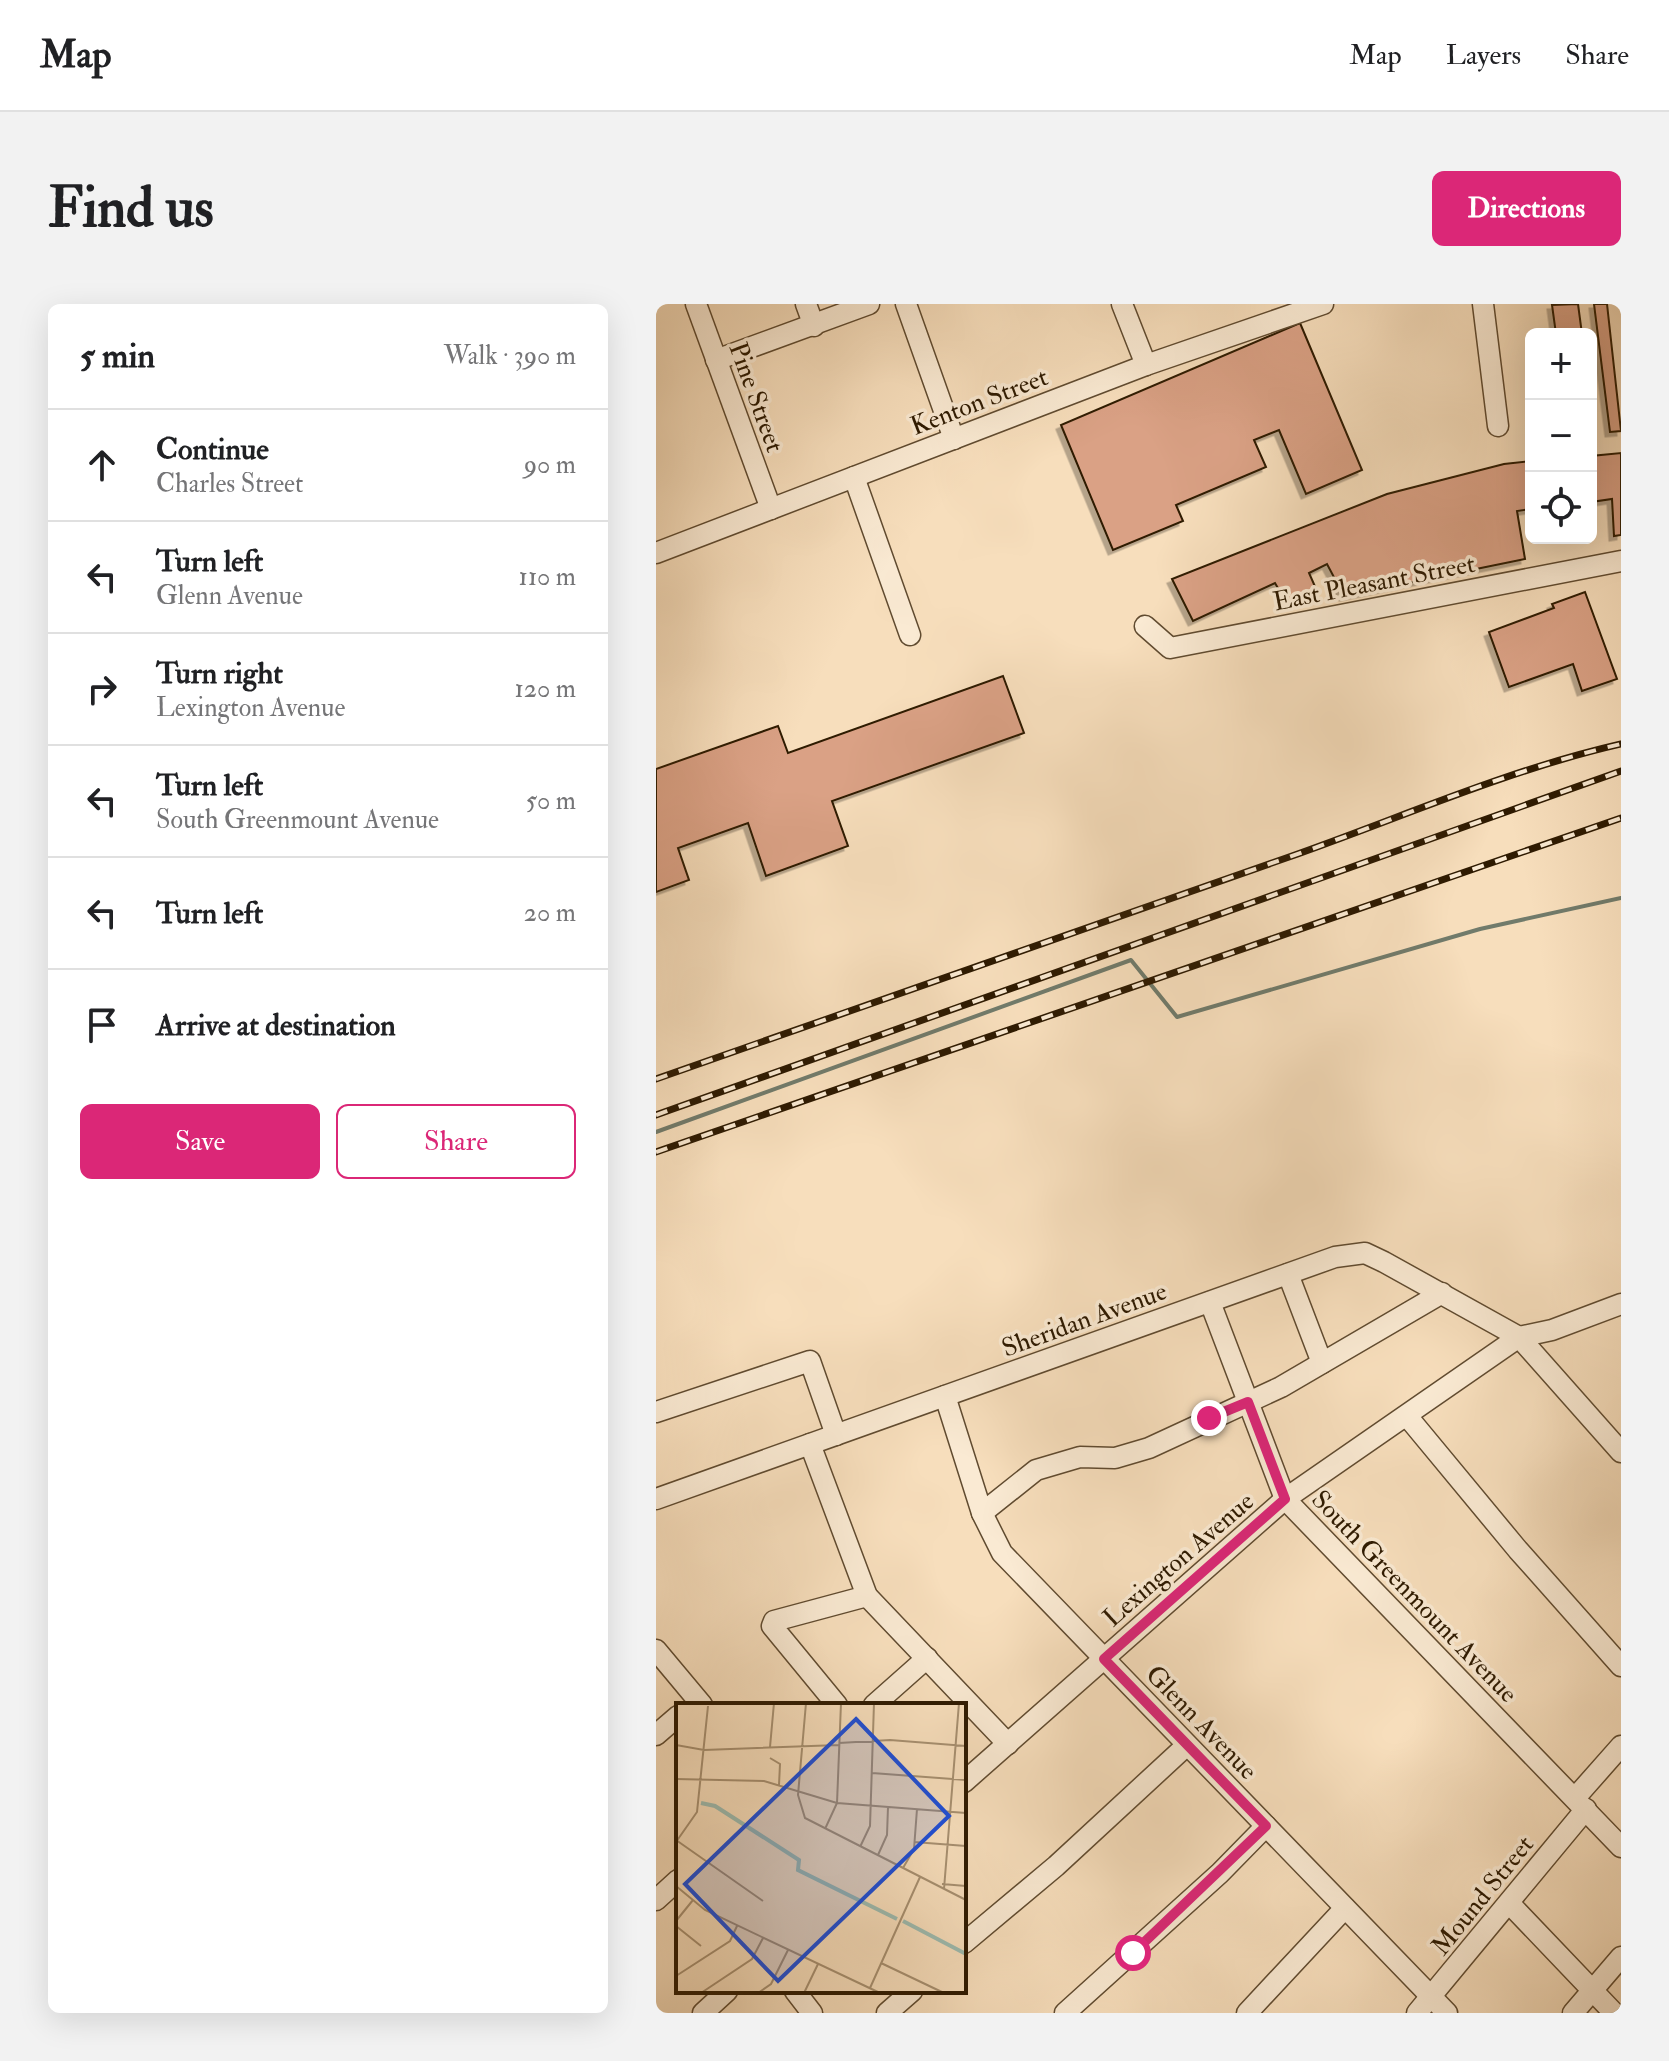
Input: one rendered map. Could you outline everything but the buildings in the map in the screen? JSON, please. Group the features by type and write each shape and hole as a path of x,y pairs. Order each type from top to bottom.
{"street":[{"name":"Pine Street","path":"696,304 771,509"},
{"path":"806,304 814,326"},
{"path":"716,360 869,304"},
{"path":"906,304 954,439"},
{"path":"1122,304 1146,365"},
{"name":"Kenton Street","path":"656,553 1146,365 1323,304"},
{"path":"1483,304 1498,426"},
{"path":"854,477 910,635"},
{"name":"East Pleasant Street","path":"1145,626 1170,648 1621,561"},
{"name":"Sheridan Avenue","path":"656,1499 1335,1257 1365,1253 1519,1337 1621,1452"},
{"path":"1288,1274 1322,1363"},
{"path":"982,1513 1036,1470 1080,1457 1115,1458 1149,1448 1322,1363 1442,1293"},
{"name":"South Greenmount Avenue","path":"1210,1302 1285,1499 1621,1847"},
{"path":"1519,1337 1552,1330 1621,1304"},
{"name":"Lexington Avenue","path":"966,1780 1285,1499 1519,1337"},
{"path":"656,1412 810,1361 836,1435"},
{"name":"Glenn Avenue","path":"945,1396 982,1513 1002,1553 1447,2013"},
{"path":"1407,1416 1518,1550 1621,1666"},
{"path":"810,1444 867,1596 1008,1744"},
{"path":"835,1703 772,1626 774,1621 867,1596"},
{"path":"656,1650 696,1703"},
{"path":"876,1703 927,1658"},
{"path":"656,1735 676,1718"},
{"path":"966,1941 1056,1866 1187,1745"},
{"name":"Mound Street","path":"1417,2013 1509,1903 1621,1746"},
{"path":"1065,2013 1220,1873 1266,1826"},
{"path":"656,1900 676,1882"},
{"path":"1509,1903 1614,2013"},
{"path":"1247,2013 1271,1991 1345,1908"},
{"path":"1573,2013 1621,1957"},
{"path":"703,2013 725,1993"},
{"path":"797,1993 812,2013"},
{"path":"887,2013 910,1993"}],"waterway":[{"path":"656,1132 1131,960 1177,1017 1480,929 1621,898"}],"railway":[{"path":"656,1079 1289,857 1495,781 1621,744"},
{"path":"656,1115 1621,771"},
{"path":"656,1152 1621,818"}],"route":[{"path":"1133,1953 1266,1826 1104,1659 1285,1499 1248,1402 1209,1418"}]}
